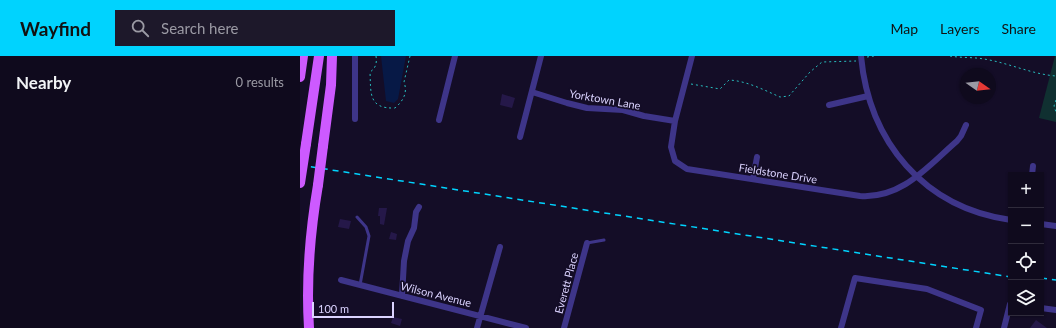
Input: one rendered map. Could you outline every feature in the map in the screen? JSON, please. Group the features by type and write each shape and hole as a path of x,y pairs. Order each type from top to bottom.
{"main road":[{"path":"300,78 303,56"},
{"path":"300,184 319,56"},
{"path":"309,328 308,269 311,234 331,85 332,56"}],"street":[{"path":"355,56 355,119"},
{"path":"439,120 455,56"},
{"path":"520,137 541,56"},
{"name":"Fieldstone Drive","path":"692,56 675,121 671,147 675,161 687,169 868,197 883,195 896,190 916,177 962,136 966,125"},
{"path":"861,57 868,96 875,118 886,139 900,159 916,177 938,194 968,210 996,218 1008,220"},
{"name":"Yorktown Lane","path":"532,92 587,108 623,110 644,116 675,121"},
{"path":"829,105 868,96"},
{"path":"753,179 757,157"},
{"path":"1032,172 1033,166"},
{"path":"402,296 404,261 408,240 414,228 419,207"},
{"path":"1044,224 1056,226"},
{"name":"Everett Place","path":"564,328 586,243"},
{"path":"477,328 500,247"},
{"path":"841,328 855,278 927,289 981,310 976,328"},
{"name":"Wilson Avenue","path":"341,280 526,328"},
{"path":"1044,308 1056,310"},
{"path":"1004,328 1008,312"}],"lane":[{"path":"358,218 366,226 369,236 360,285"},
{"path":"586,243 604,240"}],"path":[{"path":"376,56 376,65 370,72 370,92 372,100 378,106 386,109 395,108 401,102 405,94 404,82 410,56"},
{"path":"950,56 985,59 1027,71 1056,76"},
{"path":"685,82 720,89 729,80 735,80 786,98 810,72 822,62 857,61 861,57"},
{"path":"1056,100 1054,106 1056,112"}],"green space":[{"path":"1056,56 1056,122 1039,118"}],"water":[{"path":"381,56 406,56 398,99 394,103 386,101"}],"building":[{"path":"502,94 515,98 512,108 500,105"},
{"path":"379,208 387,208 384,225 380,224 380,216 378,216"},
{"path":"340,219 351,221 349,229 338,227"},
{"path":"391,232 397,234 396,240 389,239"},
{"path":"393,317 402,319 400,326 391,323"},
{"path":"1036,320 1047,328 1030,328"}],"railway":[{"path":"300,165 1008,277"},
{"path":"1044,278 1056,280"}]}
